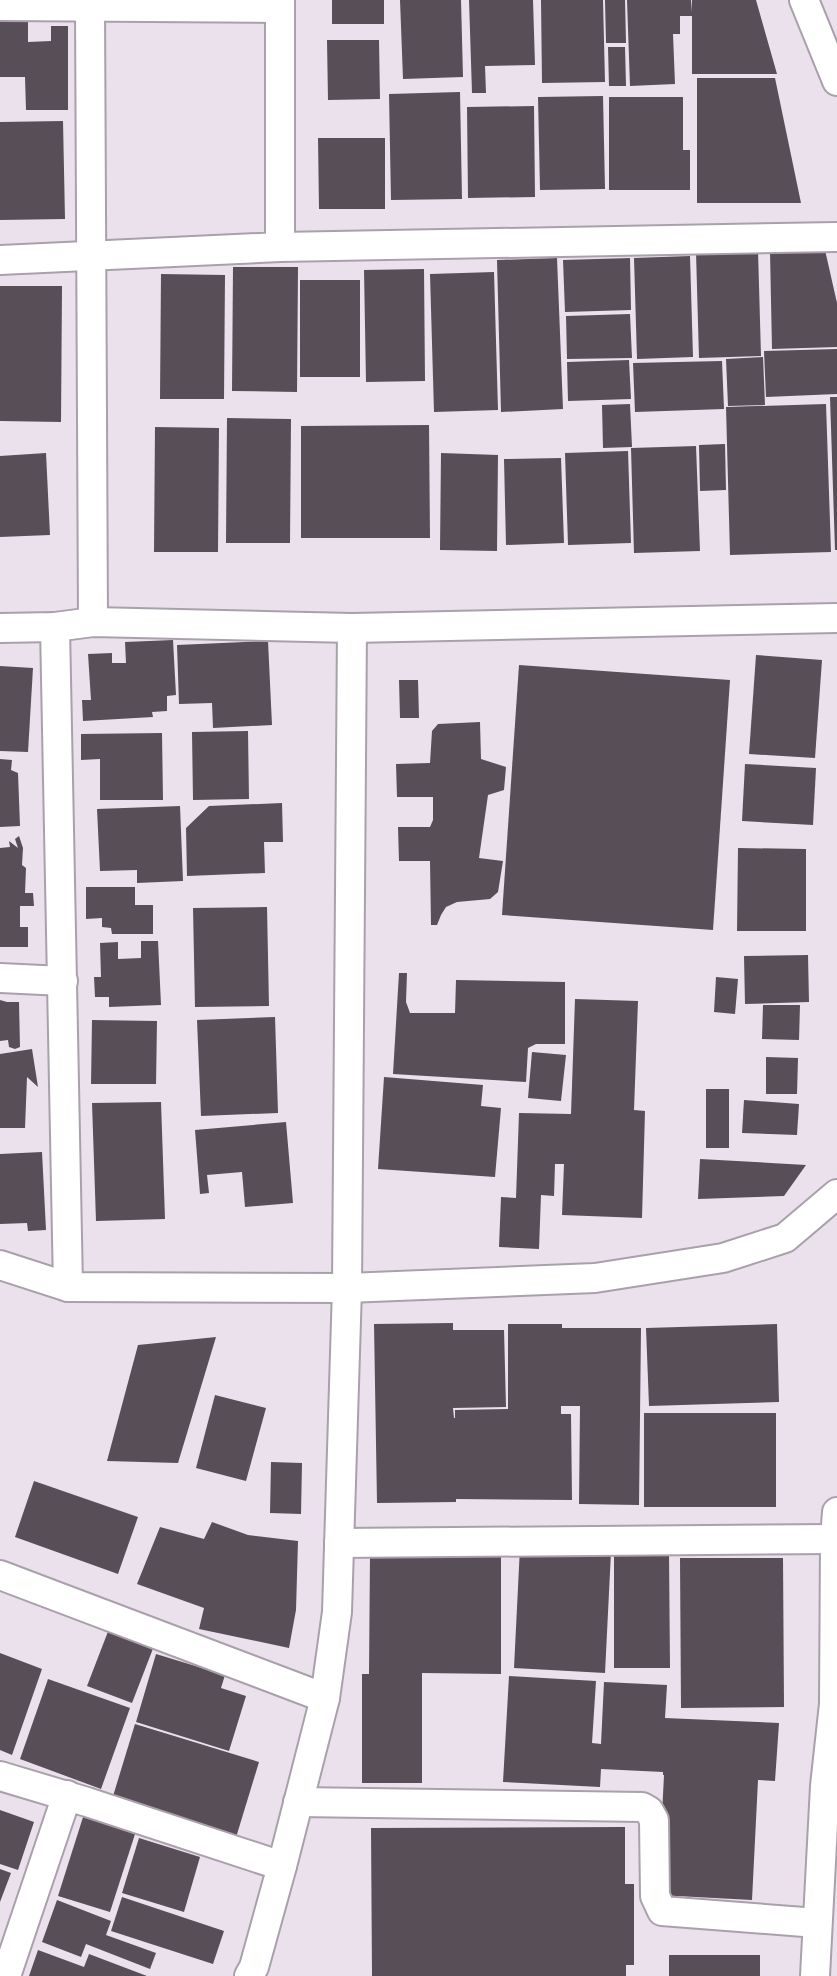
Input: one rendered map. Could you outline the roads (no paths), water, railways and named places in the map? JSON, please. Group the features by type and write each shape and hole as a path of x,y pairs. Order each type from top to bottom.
{"street":[{"path":"804,0 837,81"},
{"path":"4,4 280,4 280,247"},
{"path":"90,6 93,622"},
{"path":"0,260 280,247 837,237"},
{"path":"0,628 55,627 93,622 352,628 837,618"},
{"path":"55,627 68,1287"},
{"path":"249,1976 282,1866 325,1698 337,1612 347,1288 352,628"},
{"path":"0,978 62,981"},
{"path":"0,1265 68,1287 347,1288 595,1278 723,1258 785,1238 837,1194"},
{"path":"339,1543 836,1526 836,1704 825,1786 815,1976"},
{"path":"0,1575 325,1698"},
{"path":"0,1776 67,1795 282,1866"},
{"path":"6,1976 67,1795"},
{"path":"298,1802 642,1807 649,1811 654,1820 655,1896 662,1911 817,1923"}]}
